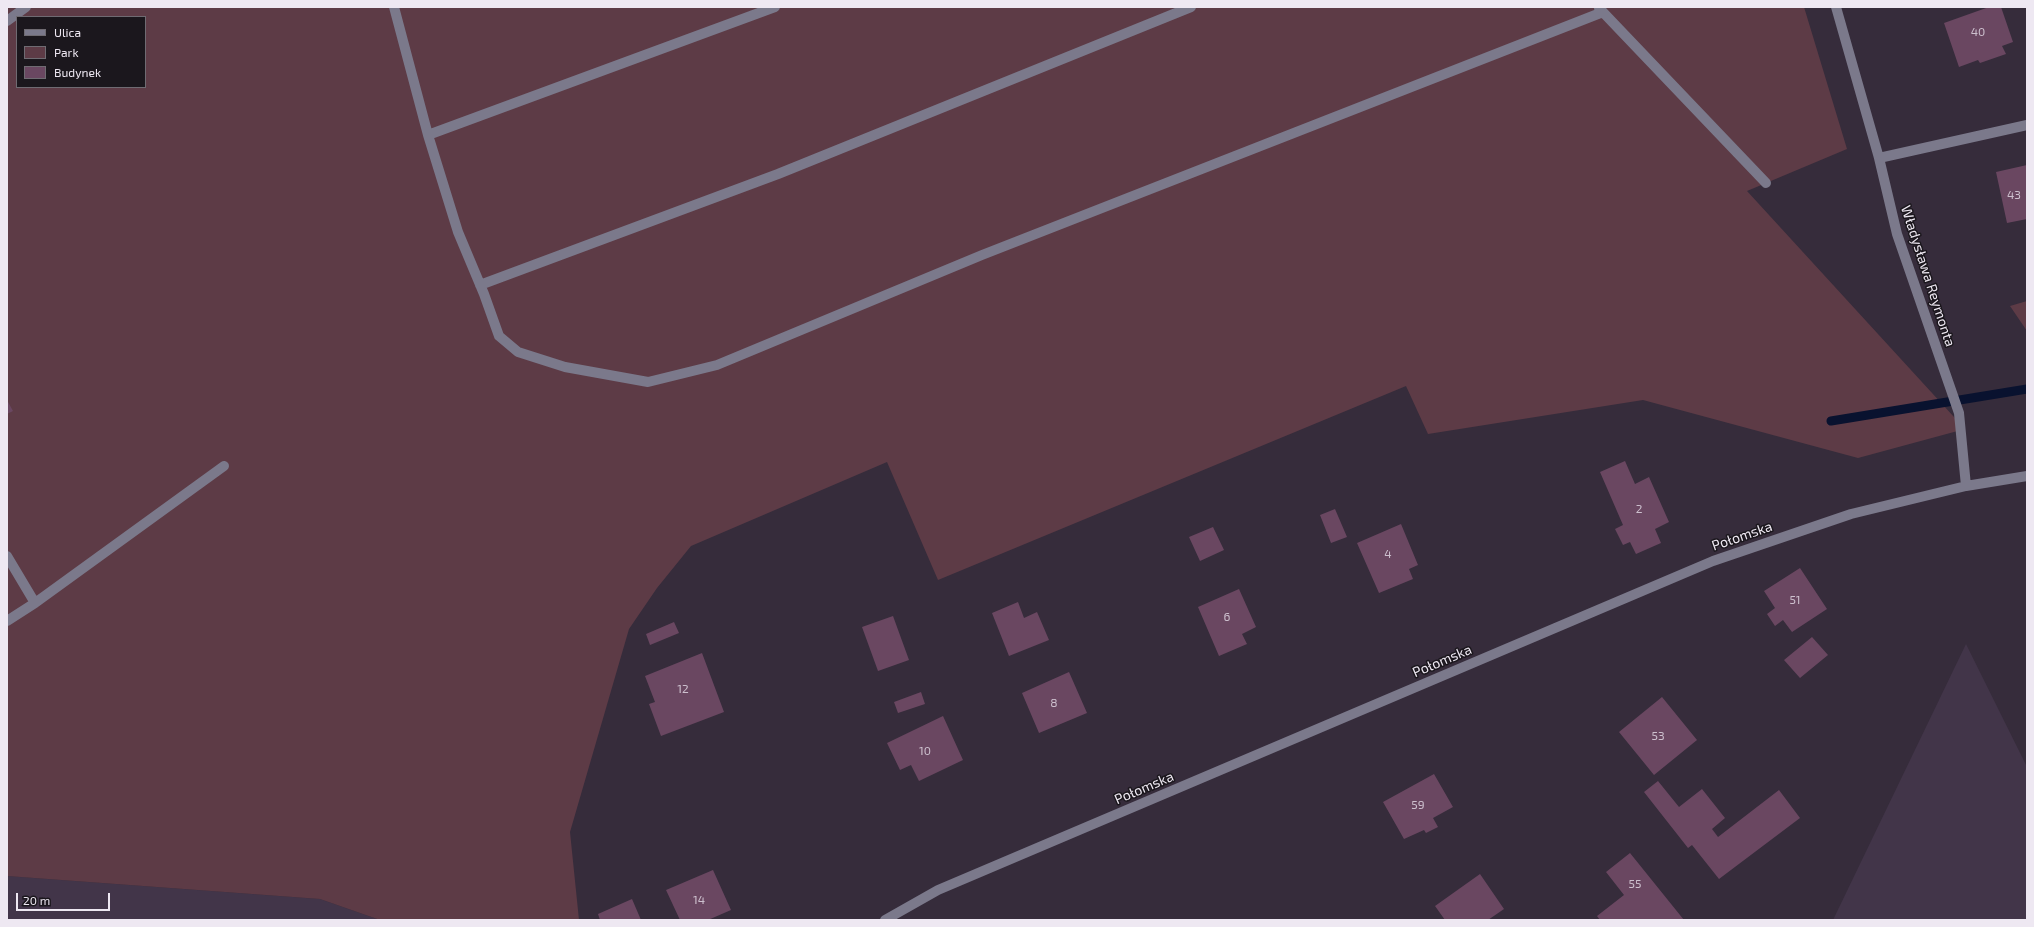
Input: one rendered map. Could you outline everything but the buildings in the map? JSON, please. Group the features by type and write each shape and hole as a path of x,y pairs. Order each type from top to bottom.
{"street":[{"path":"7,21 26,7"},
{"path":"394,7 428,135 458,232 499,336 518,352 565,367 648,382 717,364 982,255 1600,10 1766,183"},
{"path":"428,135 775,7"},
{"path":"480,285 778,174 1191,7"},
{"name":"Władysława Reymonta","path":"1836,7 1879,158 1897,234 1959,413 1966,486"},
{"path":"1879,158 2027,125"},
{"path":"7,621 35,603 224,466"},
{"name":"Połomska","path":"884,920 938,890 1713,561 1851,514 1966,486 2027,476"},
{"path":"7,556 35,603"}],"shaded area":[{"path":"1966,644 2027,767 2027,920 1833,920"},
{"path":"7,876 320,899 380,920 7,920"}],"green space":[{"path":"7,7 1804,7 1847,149 1747,191 1965,429 1858,458 1643,400 1428,434 1406,386 938,580 887,462 691,546 657,588 629,629 570,832 579,920 380,920 320,899 7,876"},
{"path":"2027,301 2027,331 2010,306"}],"waterway":[{"path":"1831,421 2027,389"}]}
